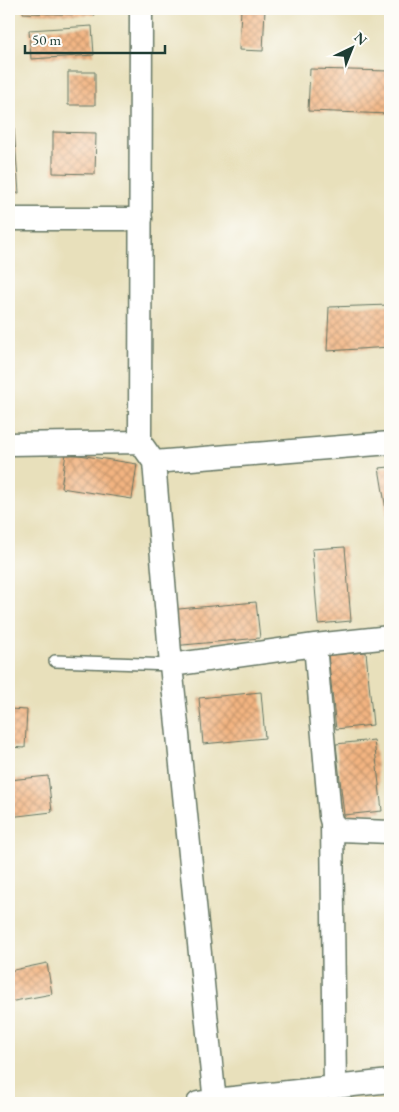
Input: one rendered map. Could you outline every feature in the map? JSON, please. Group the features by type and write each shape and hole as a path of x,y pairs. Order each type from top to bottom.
{"street":[{"path":"141,9 140,442 154,462 209,1102 390,1080"},
{"path":"9,218 141,219"},
{"path":"9,444 140,442"},
{"path":"154,462 390,443"},
{"path":"171,665 315,645 390,637"},
{"path":"315,645 332,823 336,1087"},
{"path":"332,823 340,830 390,832"}],"lane":[{"path":"55,660 171,665"}],"building":[{"path":"23,9 95,9 95,15 23,13"},
{"path":"241,9 265,9 263,51 239,50"},
{"path":"92,26 94,55 31,59 29,30"},
{"path":"310,69 390,71 390,114 308,111"},
{"path":"68,72 95,72 95,105 68,105"},
{"path":"9,128 14,128 19,193 9,194"},
{"path":"53,132 96,133 95,174 53,173"},
{"path":"390,305 390,347 327,351 329,307"},
{"path":"66,453 137,464 132,499 61,488"},
{"path":"390,467 390,528 389,528 379,468"},
{"path":"345,547 351,621 318,624 312,549"},
{"path":"256,602 260,638 172,646 168,610"},
{"path":"366,652 373,725 336,729 328,655"},
{"path":"261,692 265,738 203,744 199,698"},
{"path":"9,709 27,710 25,748 9,747"},
{"path":"374,740 382,811 344,815 336,744"},
{"path":"48,776 52,812 9,817 9,780"},
{"path":"47,963 52,994 9,1002 9,971"}]}
